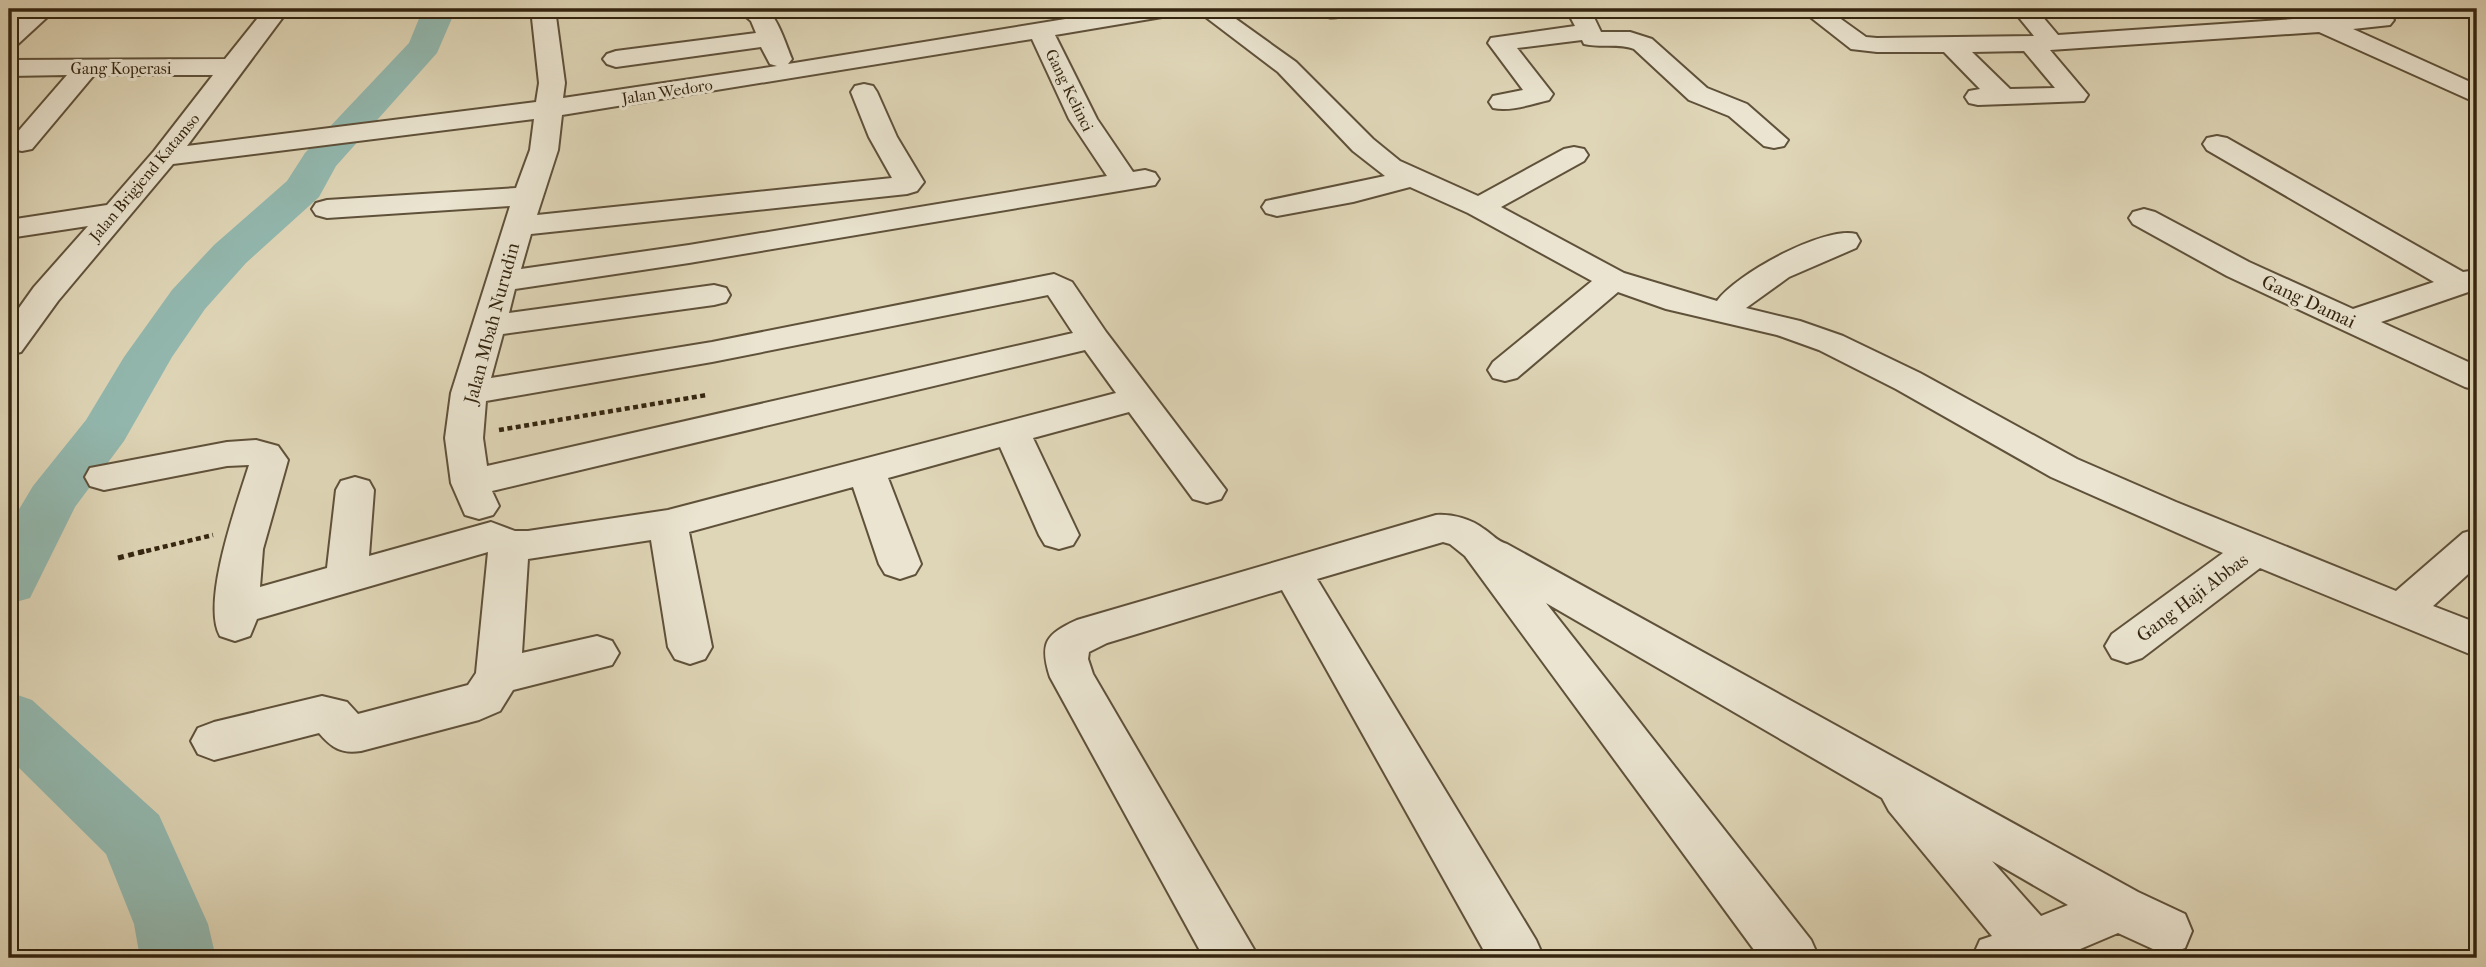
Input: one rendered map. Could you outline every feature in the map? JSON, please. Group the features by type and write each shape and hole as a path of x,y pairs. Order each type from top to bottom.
{"street":[{"path":"9,39 44,9"},
{"name":"Jalan Brigjend Katamso","path":"9,345 46,294 164,157 277,9"},
{"name":"Jalan Mbah Nurudin","path":"500,540 470,483 464,438 469,393 544,150 552,83 543,9"},
{"path":"749,9 761,17 772,38 783,73"},
{"name":"Jalan Wedoro","path":"164,157 383,133 549,110 783,73 999,26 1040,30 1168,9"},
{"path":"1207,9 1287,66 1363,145 1390,167 1479,207 1612,279 1729,307 1831,343 1909,381 2064,468 2162,512 2477,641"},
{"path":"1812,9 1860,44 2041,43 2326,26 2382,20"},
{"path":"1951,45 1990,97 2075,95 2041,43 2024,9"},
{"path":"1502,102 1540,94 1500,43 1583,20 1591,37 1598,41 1630,39 1643,44 1698,94 1738,110 1774,140"},
{"path":"953,22 999,26"},
{"path":"2326,26 2477,95"},
{"name":"Gang Kelinci","path":"502,281 701,252 1135,181 1083,120 1040,30"},
{"path":"616,60 772,38"},
{"name":"Gang Koperasi","path":"9,68 233,68"},
{"path":"22,143 88,68"},
{"path":"327,209 525,211 907,185 909,182 906,175 883,137 864,92"},
{"path":"2217,144 2469,281"},
{"path":"1479,207 1574,155"},
{"path":"1278,207 1362,191 1410,178"},
{"path":"9,229 113,213"},
{"name":"Gang Damai","path":"2144,218 2238,269 2477,379"},
{"path":"1729,307 1792,262 1845,241"},
{"path":"1506,370 1612,279"},
{"path":"2351,321 2469,281"},
{"path":"469,393 712,352 1046,284 1056,285 1207,490"},
{"path":"9,301 46,294"},
{"path":"489,326 714,295"},
{"path":"470,483 733,424 1093,338"},
{"path":"104,477 227,454 259,453 269,460 268,471 248,527 235,618 346,580 500,540 544,544 668,524 1138,398"},
{"path":"1012,432 1059,535"},
{"path":"867,471 900,564"},
{"path":"346,580 355,490"},
{"path":"668,524 690,647"},
{"path":"1232,958 1072,677 1066,659 1067,647 1072,639 1091,631 1291,570 1436,529 1449,528 1460,531 1479,546 2120,908 2166,931"},
{"path":"214,741 322,714 331,715 348,734 361,732 473,704 484,698 498,676 500,540"},
{"path":"2402,609 2477,543"},
{"path":"1479,546 1792,958"},
{"name":"Gang Haji Abbas","path":"2127,646 2257,549"},
{"path":"1291,570 1517,958"},
{"path":"498,676 597,653"},
{"path":"1889,777 2015,952 2120,908"}],"path":[{"path":"464,438 541,422 588,417 708,396"},
{"path":"118,558 248,527"}],"waterway":[{"path":"9,583 15,565 52,499 106,429 148,357 188,300 230,254 304,188 319,161 425,46 439,9"},
{"path":"9,718 134,836 171,924 178,958"}]}
